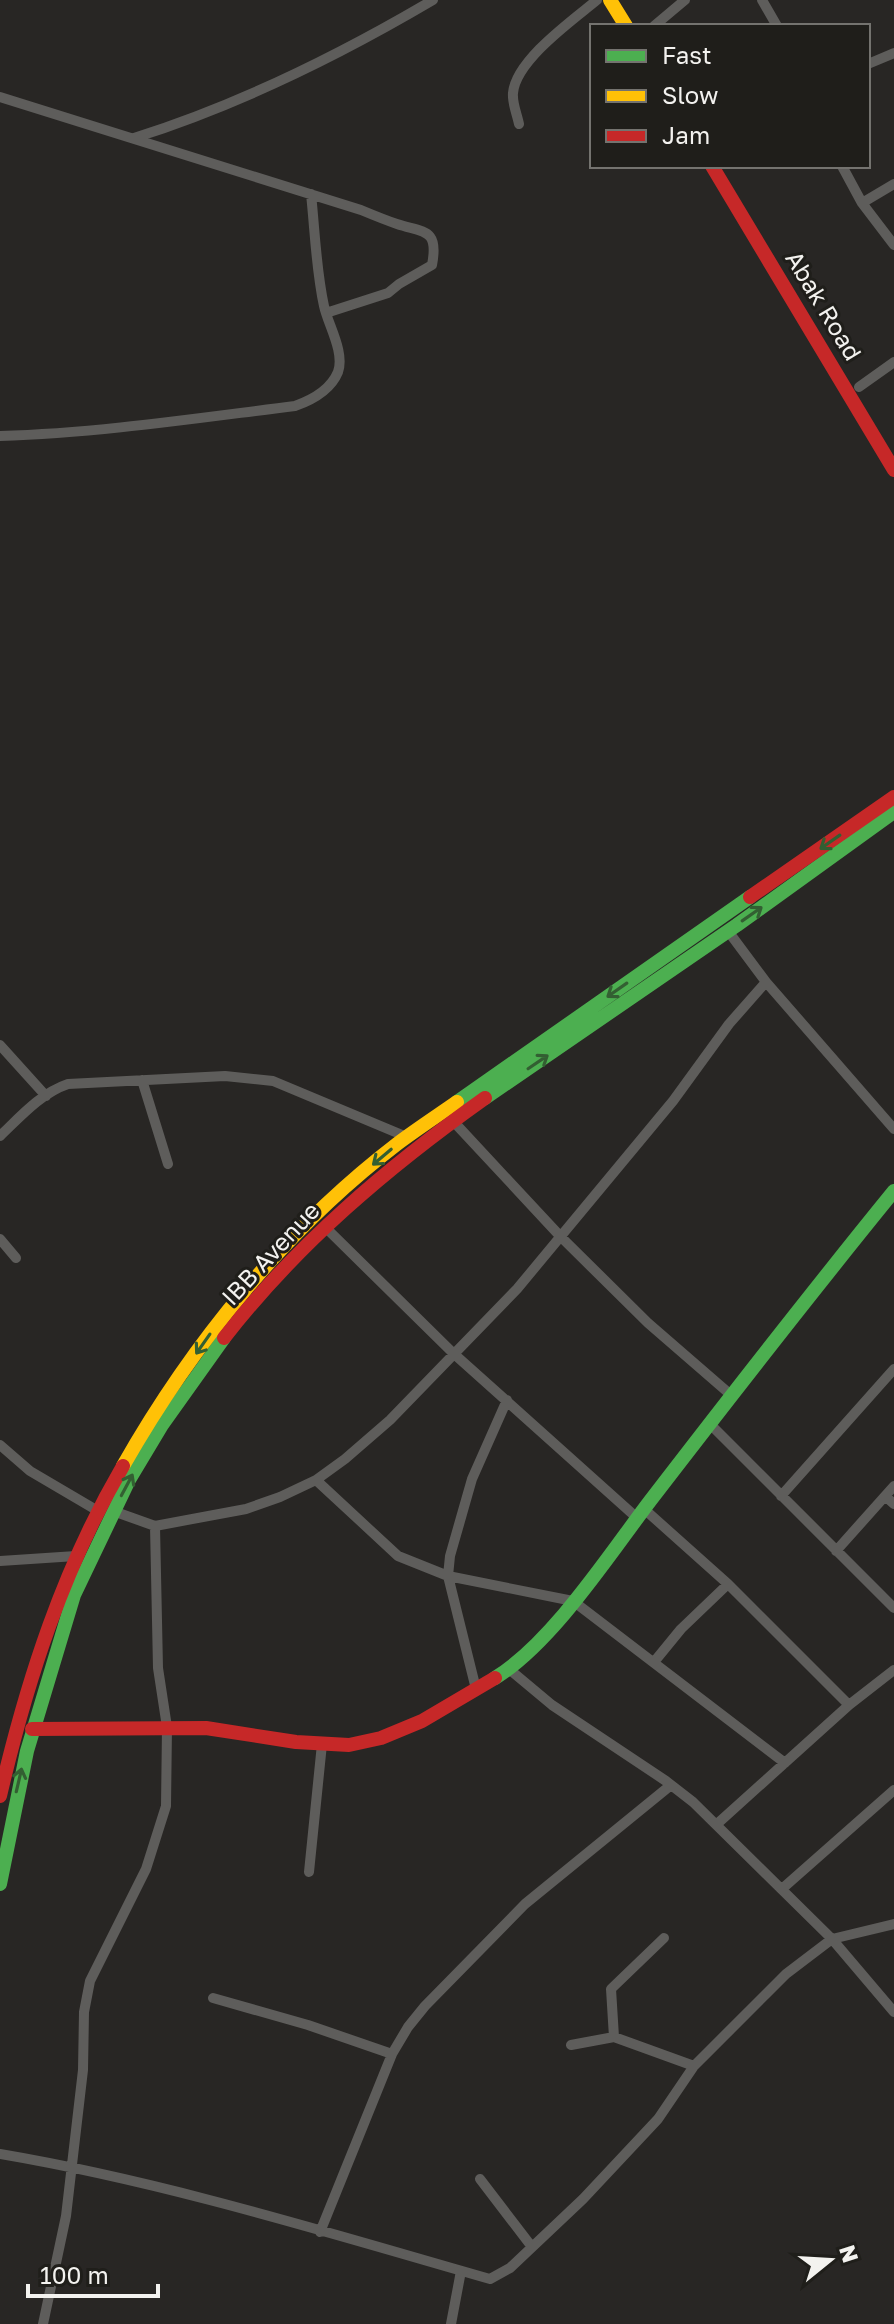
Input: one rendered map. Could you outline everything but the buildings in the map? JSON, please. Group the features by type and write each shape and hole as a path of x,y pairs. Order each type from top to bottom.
{"main road":[{"path":"610,0 625,24"},
{"path":"624,0 639,24"},
{"name":"Abak Road","path":"713,168 894,470"},
{"name":"Abak Road","path":"726,168 894,448"},
{"path":"0,1796 7,1738 53,1608 76,1556 105,1511 123,1463 236,1299 284,1246 341,1191 407,1137 894,797"},
{"name":"IBB Avenue","path":"0,1884 8,1828 32,1729 72,1599 105,1511 189,1385 265,1289 372,1184 453,1121 894,812"},
{"path":"32,1729 206,1728 349,1745 381,1738 422,1721 509,1669 533,1648 573,1601 709,1423 894,1191"}],"street":[{"path":"133,139 198,118 339,53 433,0"},
{"path":"519,124 513,96 515,85 528,63 554,36 597,0"},
{"path":"656,24 685,0"},
{"path":"762,0 776,24"},
{"path":"870,63 894,53"},
{"path":"0,97 311,194 395,224 422,229 431,239 434,254 432,265 388,293 326,313"},
{"path":"843,168 862,203 894,245"},
{"path":"862,203 894,184"},
{"path":"0,436 151,424 295,406 309,401 329,386 338,370 340,357 326,313 311,194"},
{"path":"859,387 894,362"},
{"path":"728,931 766,982 894,1129"},
{"path":"0,1445 30,1471 105,1511 155,1526 246,1509 316,1480 390,1420 517,1289 673,1101 729,1024 766,982"},
{"path":"0,1045 46,1096"},
{"path":"0,1136 46,1096 68,1084 225,1076 273,1081 407,1137"},
{"path":"142,1080 168,1164"},
{"path":"453,1121 560,1236 648,1323 731,1395"},
{"path":"325,1227 453,1353 550,1438 586,1475 728,1584 849,1705"},
{"path":"0,1239 16,1258"},
{"path":"781,1496 894,1369"},
{"path":"476,1689 448,1576 450,1556 472,1479 507,1400"},
{"path":"709,1423 894,1608"},
{"path":"316,1480 398,1556 448,1576 573,1601 785,1763"},
{"path":"836,1551 894,1486"},
{"path":"885,1496 894,1504"},
{"path":"43,2324 66,2216 73,2166 83,2070 84,2012 90,1981 146,1869 160,1828 168,1785 167,1727 158,1668 155,1526"},
{"path":"0,1561 76,1556"},
{"path":"654,1662 681,1629 728,1584"},
{"path":"509,1669 552,1705 671,1785 717,1824 832,1939 894,2012"},
{"path":"717,1824 849,1705 894,1670"},
{"path":"309,1872 322,1744"},
{"path":"320,2232 392,2054 408,2027 525,1904 671,1785"},
{"path":"783,1888 894,1790"},
{"path":"0,2154 73,2166 495,2278 583,2199 658,2119 694,2066 786,1974 832,1939 894,1924"},
{"path":"614,2037 609,1996 611,1989 664,1938"},
{"path":"213,1998 308,2025 392,2054"},
{"path":"571,2045 614,2037 694,2066"},
{"path":"480,2179 532,2247"},
{"path":"451,2324 461,2271"}],"traffic: fast":[{"path":"485,1098 737,925 894,812"},
{"path":"457,1102 750,897"},
{"path":"495,1678 538,1643 578,1597 740,1384 894,1191"},
{"path":"0,1884 27,1751 74,1595 129,1480 162,1425 224,1338"}],"traffic: slow":[{"path":"610,0 625,24"},
{"path":"123,1466 150,1420 211,1333 280,1251 356,1177 457,1102"}],"traffic: jam":[{"path":"713,168 894,470"},
{"path":"750,897 894,797"},
{"path":"224,1338 313,1239 379,1179 485,1098"},
{"path":"0,1796 22,1710 49,1626 82,1545 123,1466"},
{"path":"32,1729 206,1728 296,1742 349,1745 381,1738 422,1721 495,1678"}]}
